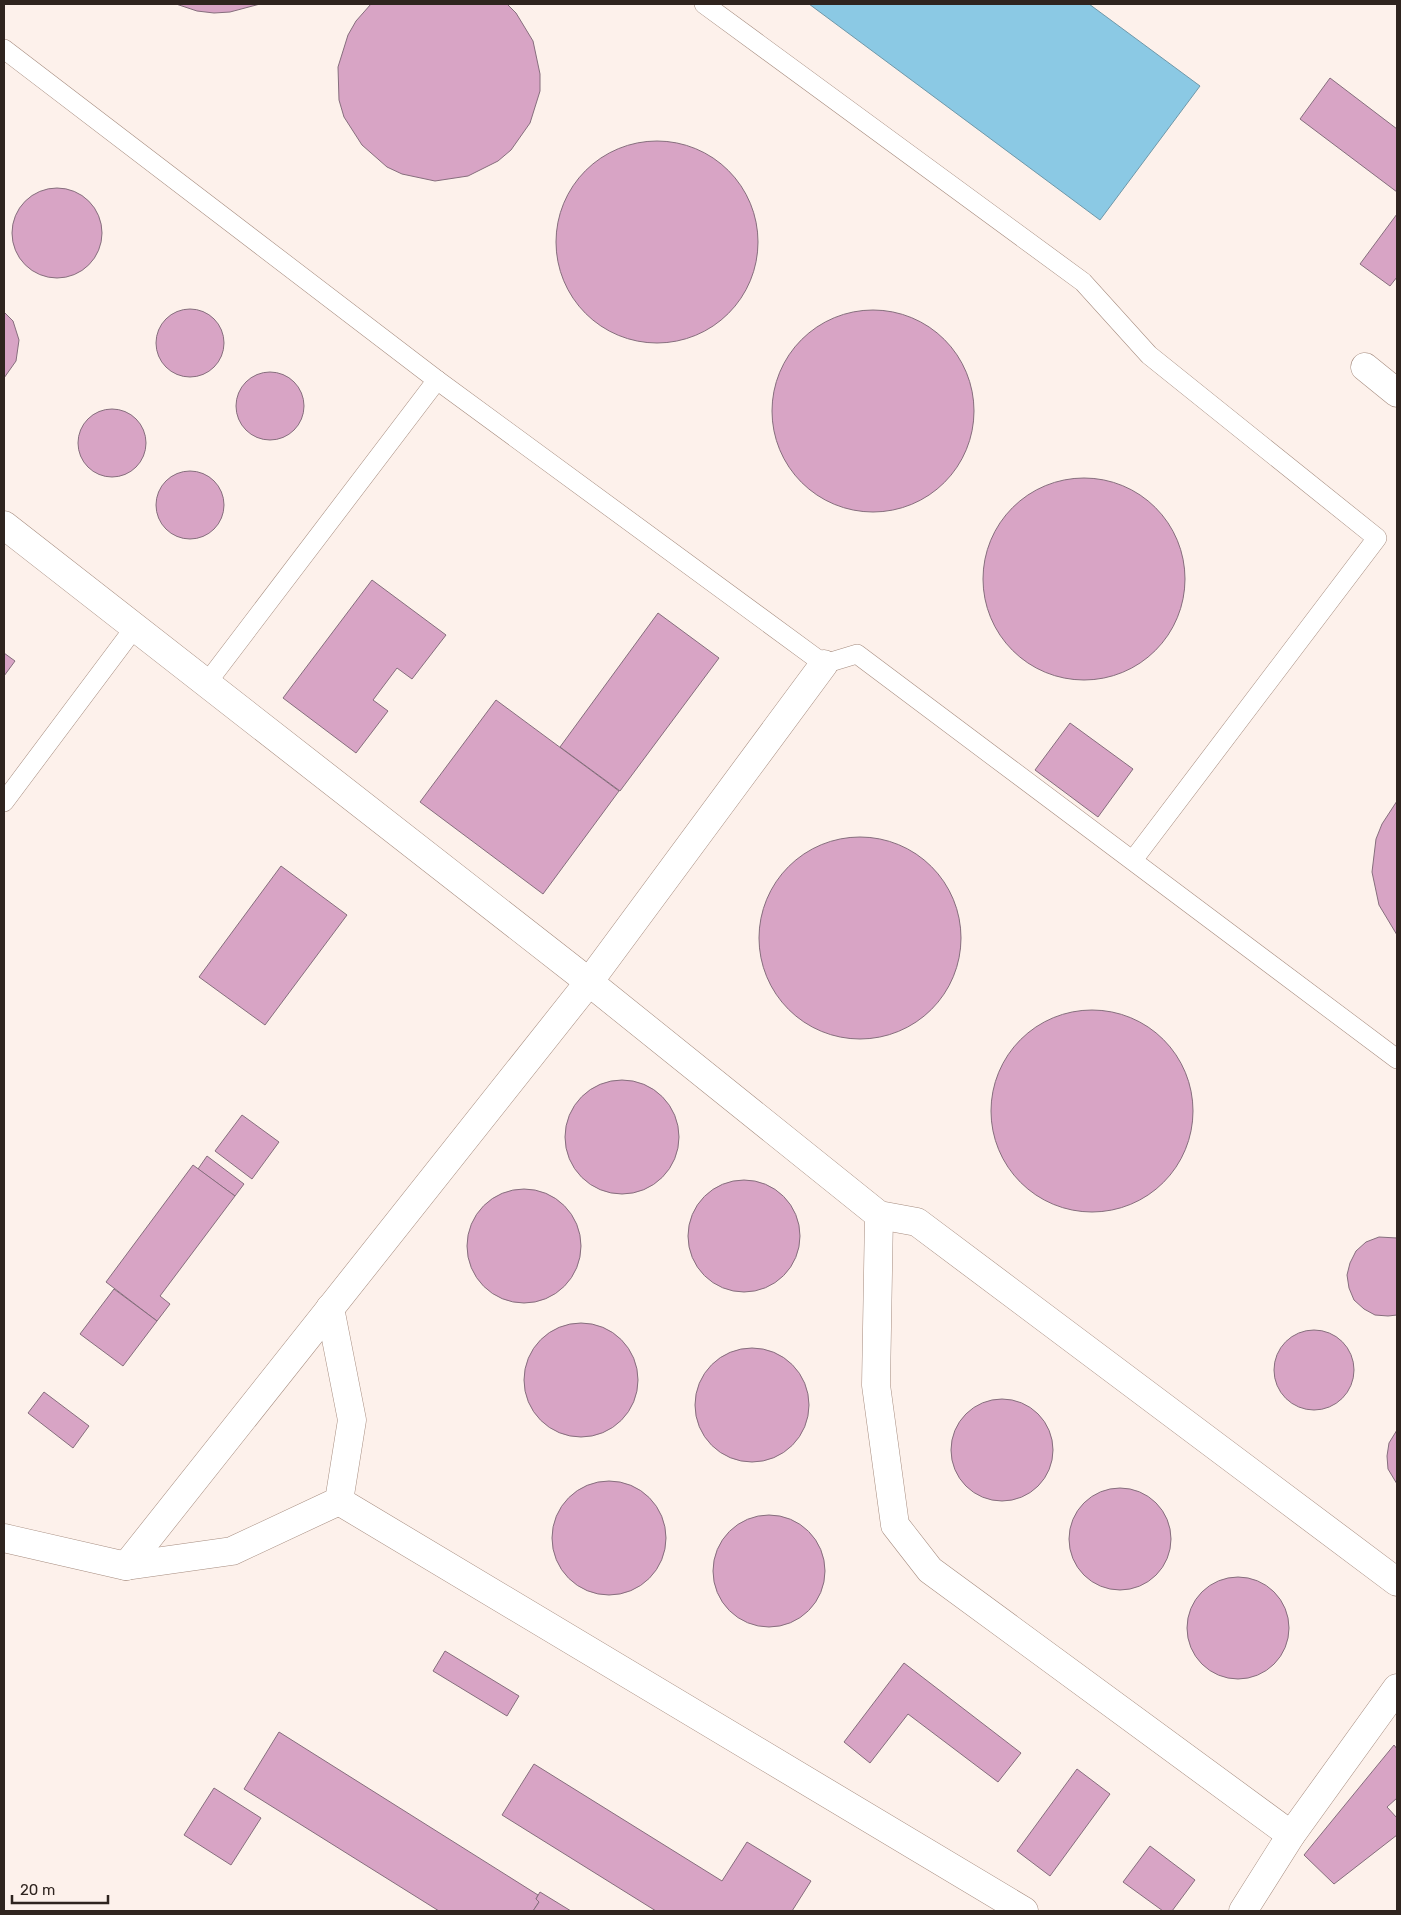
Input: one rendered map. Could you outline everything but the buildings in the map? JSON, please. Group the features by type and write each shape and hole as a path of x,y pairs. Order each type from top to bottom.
{"street":[{"path":"1365,367 1397,393"},
{"path":"4,525 588,982 879,1215 917,1222 1397,1582"},
{"path":"126,1566 588,982 824,664"},
{"path":"879,1215 876,1385 895,1525 930,1570 1291,1835"},
{"path":"330,1308 352,1420 339,1501"},
{"path":"4,1538 126,1566 232,1551 339,1501"},
{"path":"339,1501 1024,1911"},
{"path":"1243,1911 1291,1835 1397,1688"}],"lane":[{"path":"704,4 1083,282 1149,355 1377,538 1133,860"},
{"path":"4,49 437,380 824,664 857,654 1397,1059"},
{"path":"206,684 437,380"},
{"path":"4,802 135,627"}],"water":[{"path":"809,4 1089,4 1200,86 1100,220"}]}
